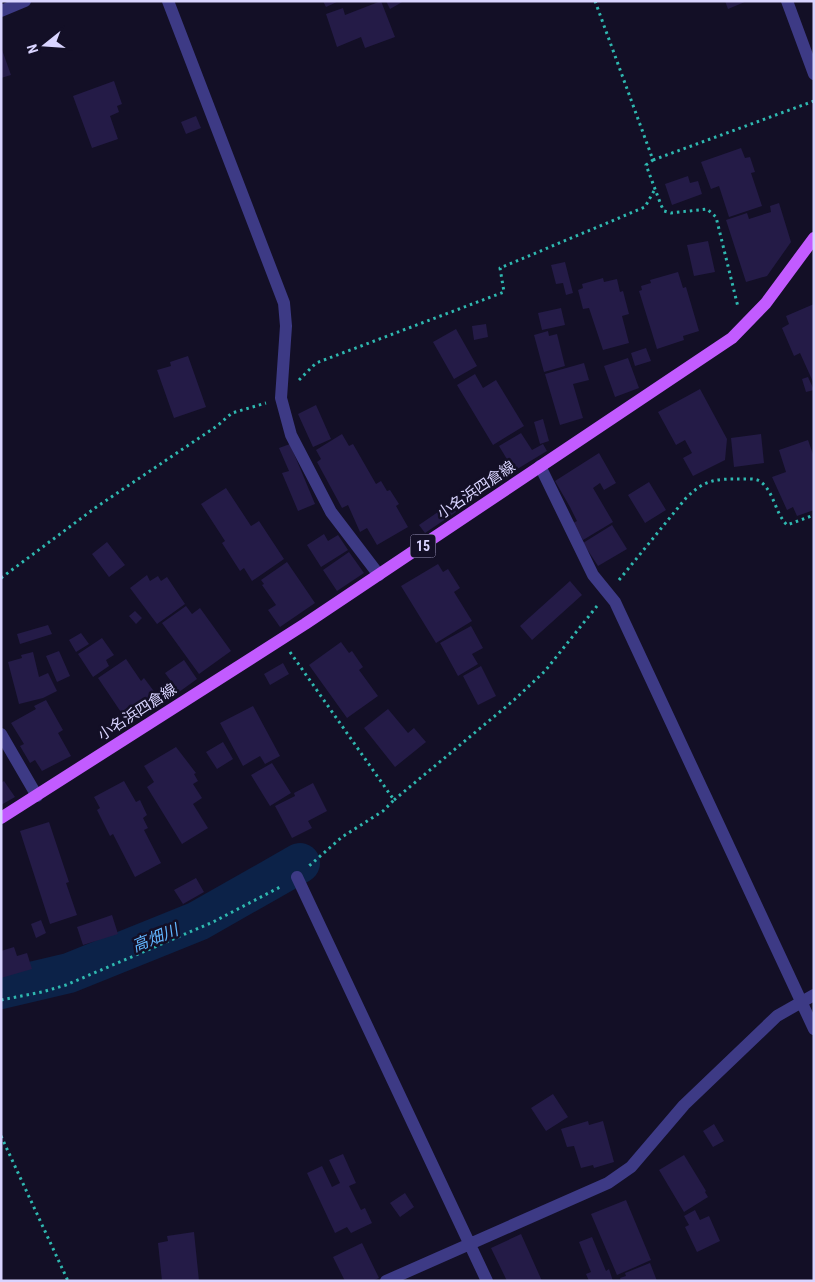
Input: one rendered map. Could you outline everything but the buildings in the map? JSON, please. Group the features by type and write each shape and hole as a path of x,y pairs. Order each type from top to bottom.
{"main road":[{"name":"小名浜四倉線","path":"1,818 379,575 732,338 766,303 814,238"}],"street":[{"path":"1,10 25,1"},
{"path":"168,1 284,304 286,326 281,398 291,435 331,512 379,575"},
{"path":"787,1 814,74"},
{"path":"540,466 592,575 615,602 814,1029"},
{"path":"1,734 37,796"},
{"path":"297,877 488,1281"},
{"path":"386,1281 608,1183 631,1167 684,1105 777,1016 814,994"}],"path":[{"path":"595,1 654,160"},
{"path":"743,327 716,217 707,209 671,214 664,211 646,165 654,160 814,101"},
{"path":"1,578 95,508 232,414 281,398 316,363 504,292 500,268 645,207 655,190"},
{"path":"1,1000 66,985 213,922 297,877 342,837 383,811 394,800 280,638"},
{"path":"1,1136 68,1281"}],"waterway":[{"name":"高畑川","path":"1,989 69,973 198,921 300,863"}]}
